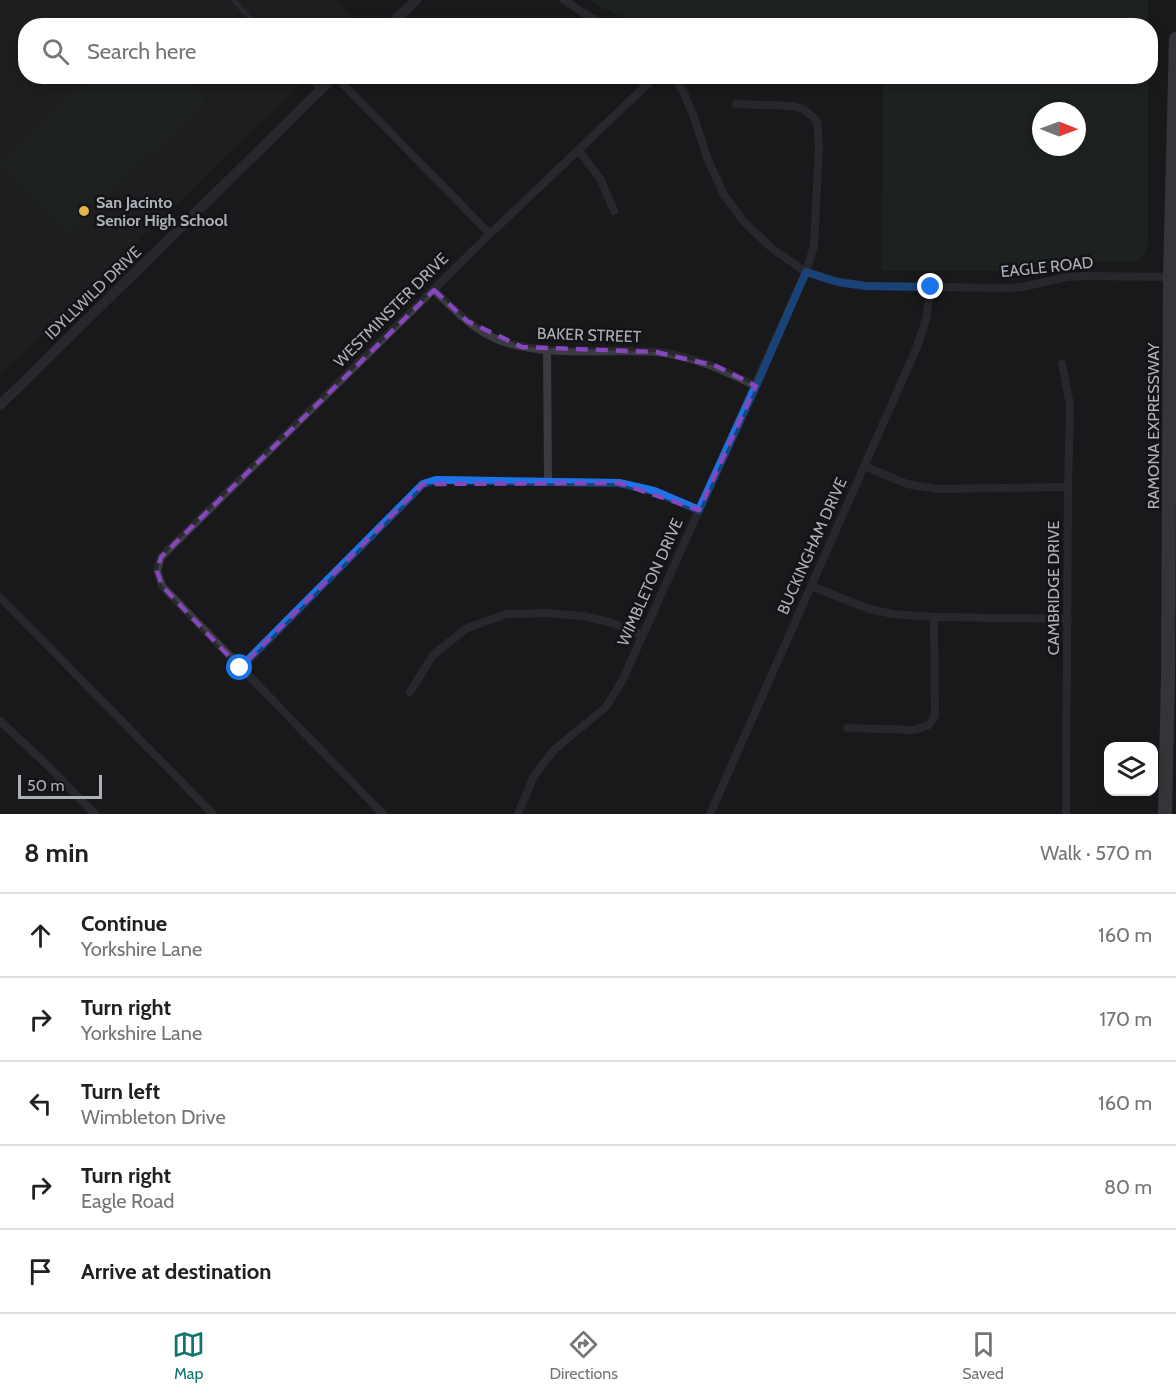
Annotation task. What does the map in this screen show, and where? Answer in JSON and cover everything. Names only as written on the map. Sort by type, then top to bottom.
[{"type":"main road","name":"RAMONA EXPRESSWAY","points":[[1165,814],[1176,39]]},
{"type":"street","points":[[397,18],[416,0]]},
{"type":"street","points":[[564,0],[592,18]]},
{"type":"street","name":"IDYLLWILD DRIVE","points":[[0,405],[327,84]]},
{"type":"street","points":[[343,84],[490,234]]},
{"type":"street","name":"WESTMINSTER DRIVE","points":[[240,668],[162,586],[157,571],[161,557],[490,234],[648,84]]},
{"type":"street","name":"EAGLE ROAD","points":[[678,84],[694,117],[708,160],[724,195],[744,222],[774,250],[806,272],[838,282],[866,286],[931,287],[1006,288],[1083,276],[1173,277]]},
{"type":"street","name":"WIMBLETON DRIVE","points":[[518,814],[534,776],[554,750],[606,707],[623,679],[756,386],[806,272],[814,246],[819,144],[817,123],[804,109],[793,106],[735,104]]},
{"type":"street","points":[[579,151],[601,180],[614,211]]},
{"type":"street","name":"BUCKINGHAM DRIVE","points":[[710,814],[917,347],[926,319],[931,287]]},
{"type":"street","name":"BAKER STREET","points":[[434,290],[467,321],[496,339],[522,348],[656,352],[686,357],[716,366],[756,386]]},
{"type":"street","points":[[548,350],[548,482]]},
{"type":"street","name":"CAMBRIDGE DRIVE","points":[[1062,364],[1070,405],[1066,814]]},
{"type":"street","points":[[864,466],[907,484],[937,489],[1068,487]]},
{"type":"street","points":[[383,814],[240,668],[423,484],[436,480],[619,483],[654,491],[699,510]]},
{"type":"street","points":[[812,586],[870,609],[894,614],[934,617],[1068,619]]},
{"type":"street","points":[[0,597],[213,814]]},
{"type":"street","points":[[410,692],[434,655],[442,648],[467,628],[507,614],[548,613],[583,616],[609,621],[642,635]]},
{"type":"street","points":[[847,728],[915,730],[929,725],[936,716],[934,617]]},
{"type":"street","points":[[0,721],[95,814]]},
{"type":"lane","points":[[233,0],[250,18]]},
{"type":"lane","points":[[315,84],[321,90]]},
{"type":"highlighted area","points":[[434,290],[467,321],[522,347],[656,352],[716,366],[756,386],[699,510],[619,483],[423,484],[240,668],[162,586],[157,571],[161,557]]},
{"type":"shaded area","name":"San Jacinto Senior High School","points":[[0,0],[336,0],[353,18],[18,18],[18,84],[301,84],[0,375]]},
{"type":"shaded area","points":[[591,0],[1148,0],[1148,18],[624,18]]},
{"type":"shaded area","points":[[83,84],[191,84],[207,100],[68,235],[0,165]]},
{"type":"shaded area","points":[[883,84],[1148,84],[1148,246],[1139,261],[1086,261],[1009,271],[881,271]]},
{"type":"place","name":"San Jacinto Senior High School","points":[[84,211]]},
{"type":"route","points":[[240,668],[423,484],[436,480],[619,483],[654,491],[699,510],[806,272],[838,282],[866,286],[931,287]]}]
